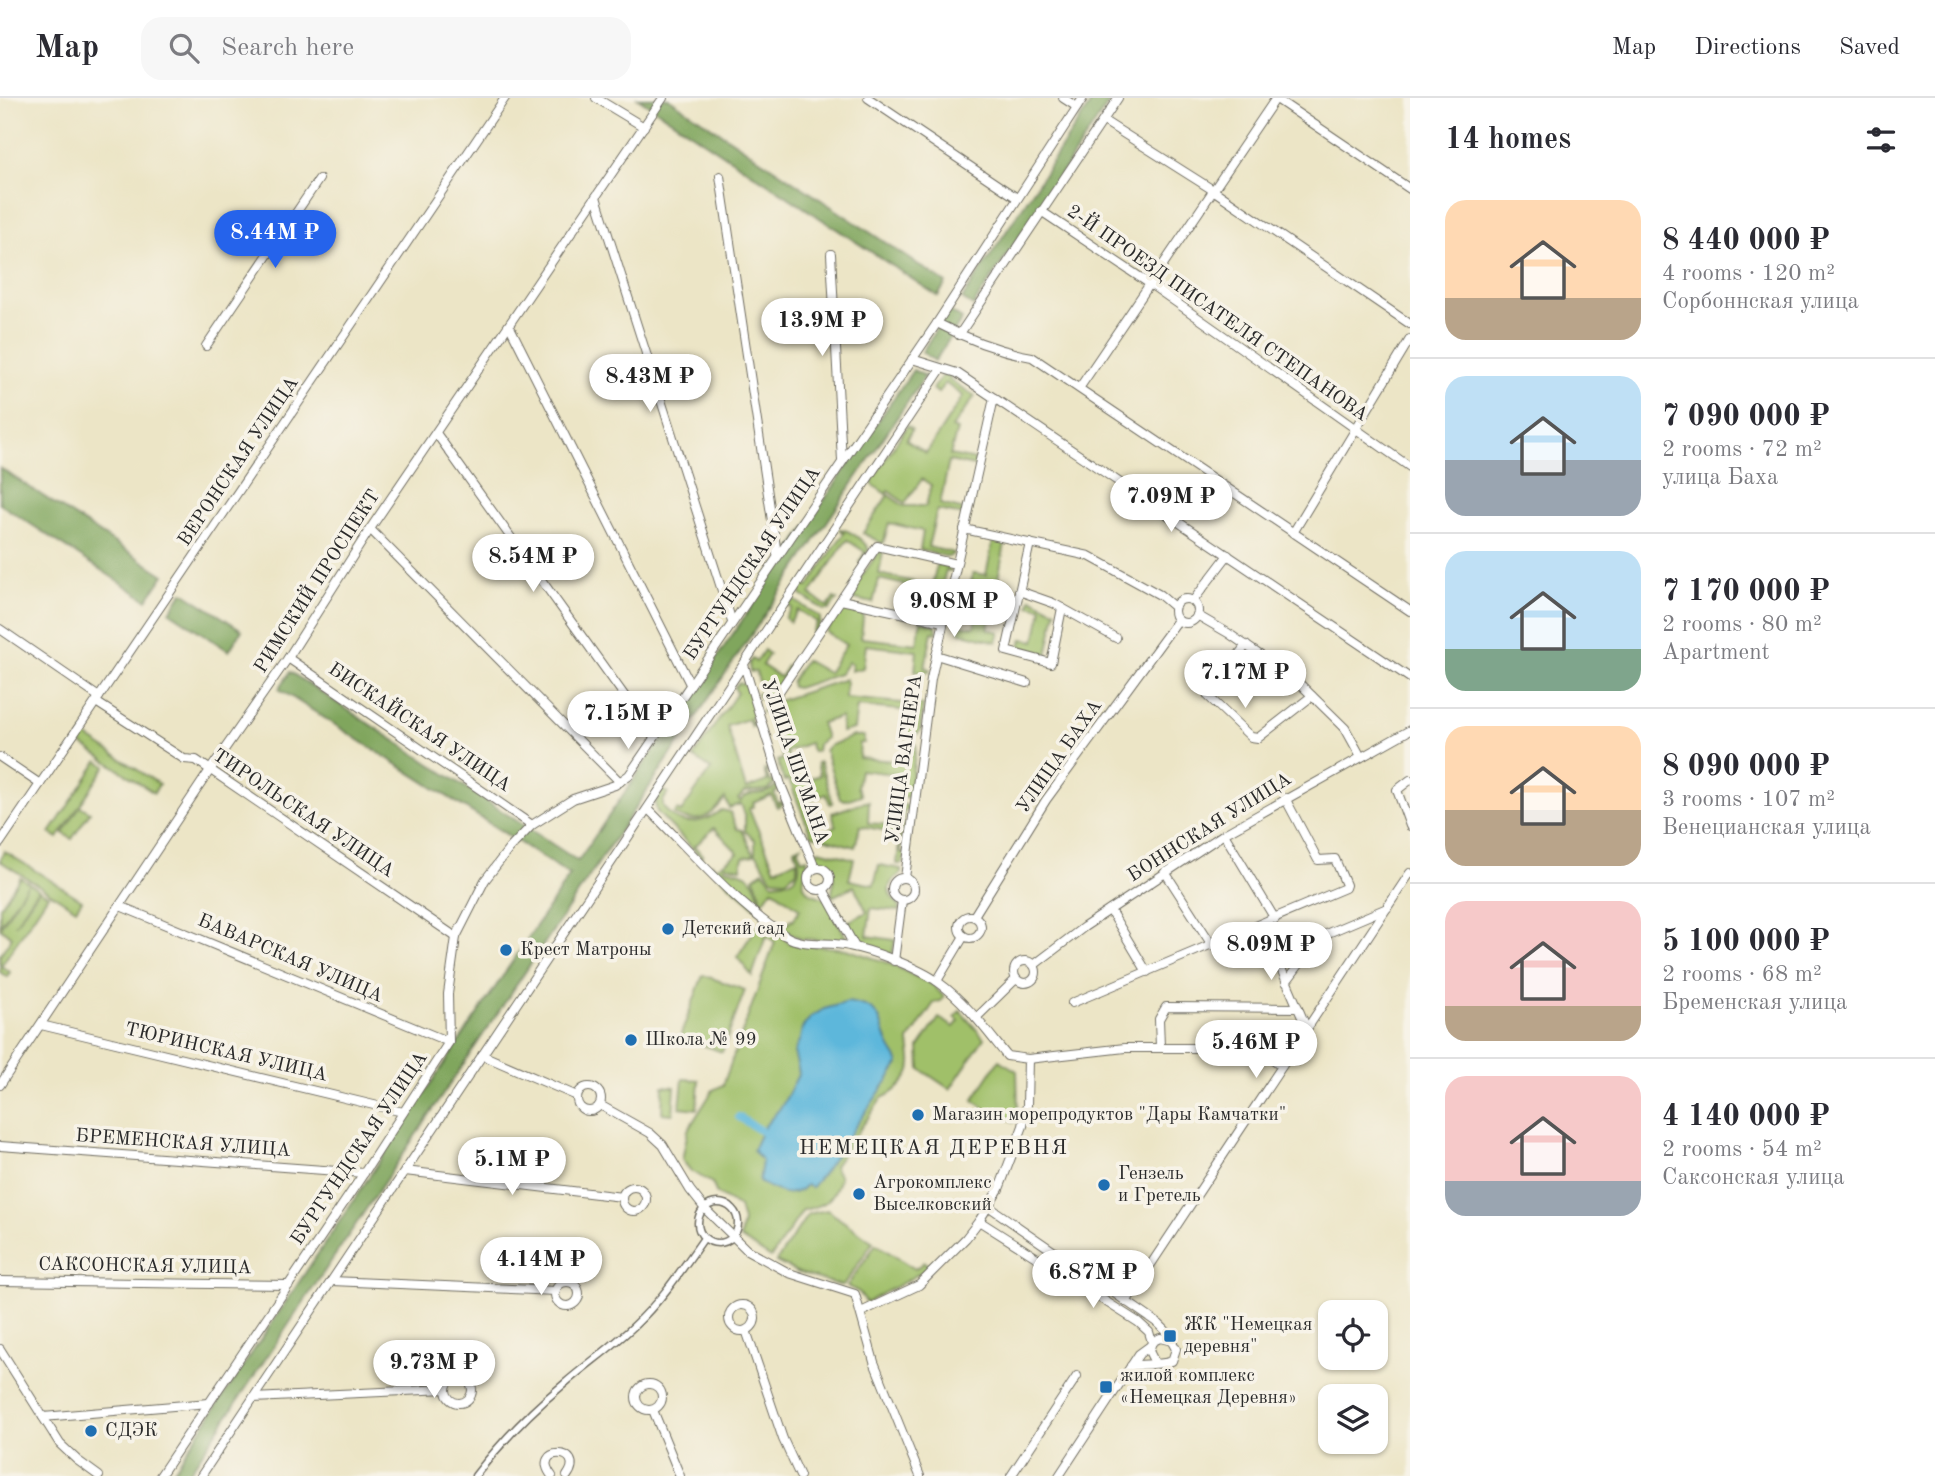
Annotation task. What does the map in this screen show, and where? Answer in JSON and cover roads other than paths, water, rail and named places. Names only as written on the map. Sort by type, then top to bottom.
[{"type":"street","name":"ВЕРОНСКАЯ УЛИЦА","points":[[0,843],[505,98]]},
{"type":"street","points":[[596,98],[643,127]]},
{"type":"street","name":"РИМСКИЙ ПРОСПЕКТ","points":[[0,1085],[288,658],[370,529],[663,98]]},
{"type":"street","points":[[868,98],[1017,198]]},
{"type":"street","points":[[1063,98],[1077,107]]},
{"type":"street","name":"БУРГУНДСКАЯ УЛИЦА","points":[[160,1476],[449,1042],[448,994],[456,937],[485,880],[532,825],[573,799],[620,782],[629,775],[912,359],[1083,98]]},
{"type":"street","points":[[959,335],[1118,98]]},
{"type":"street","points":[[1080,387],[1275,98],[1410,189]]},
{"type":"street","points":[[1104,121],[1213,190],[1410,324]]},
{"type":"street","points":[[720,176],[777,554]]},
{"type":"street","points":[[206,346],[319,179]]},
{"type":"street","points":[[596,197],[732,622]]},
{"type":"street","name":"2-Й ПРОЕЗД ПИСАТЕЛЯ СТЕПАНОВА","points":[[1041,211],[1150,284],[1410,467]]},
{"type":"street","points":[[831,254],[842,461]]},
{"type":"street","points":[[936,323],[959,335],[1032,357],[1410,611]]},
{"type":"street","points":[[509,325],[690,684]]},
{"type":"street","points":[[1293,533],[1410,339]]},
{"type":"street","points":[[912,359],[957,373],[1410,678]]},
{"type":"street","points":[[201,1476],[941,369]]},
{"type":"street","name":"УЛИЦА ВАГНЕРА","points":[[905,878],[922,740],[936,655],[994,398]]},
{"type":"street","points":[[436,433],[654,737]]},
{"type":"street","points":[[370,529],[620,782]]},
{"type":"street","points":[[964,529],[1090,556],[1160,595],[1174,607]]},
{"type":"street","points":[[1030,543],[1006,650],[1051,663],[1062,608]]},
{"type":"street","points":[[774,699],[877,546],[956,564]]},
{"type":"street","points":[[1193,601],[1228,555]]},
{"type":"street","points":[[1019,591],[1062,608],[1116,638]]},
{"type":"street","points":[[1182,599],[1193,601],[1197,607],[1197,615],[1189,622],[1178,620],[1174,607],[1182,599]]},
{"type":"street","points":[[841,600],[943,622]]},
{"type":"street","points":[[1197,615],[1296,680],[1345,728],[1361,757]]},
{"type":"street","name":"УЛИЦА БАХА","points":[[974,916],[1046,800],[1178,620]]},
{"type":"street","name":"ТИРОЛЬСКАЯ УЛИЦА","points":[[0,629],[184,759],[194,759],[456,937]]},
{"type":"street","points":[[1246,645],[1208,696],[1251,737],[1258,738],[1312,696]]},
{"type":"street","points":[[936,655],[1027,683]]},
{"type":"street","name":"БИСКАЙСКАЯ УЛИЦА","points":[[288,658],[532,825]]},
{"type":"street","name":"УЛИЦА ШУМАНА","points":[[744,665],[781,785],[816,869]]},
{"type":"street","name":"БОННСКАЯ УЛИЦА","points":[[1034,965],[1165,872],[1224,834],[1410,730]]},
{"type":"street","points":[[0,757],[40,784]]},
{"type":"street","points":[[1410,780],[1397,790],[1410,826]]},
{"type":"street","points":[[1072,1003],[1342,891],[1346,885],[1335,859],[1318,860],[1285,799]]},
{"type":"street","points":[[648,808],[740,900],[785,936],[800,941],[855,947],[937,981],[976,1018],[1007,1056],[1028,1059],[1097,1050],[1160,1047],[1243,1050],[1269,1056],[1282,1066]]},
{"type":"street","points":[[1224,834],[1275,919]]},
{"type":"street","points":[[816,869],[823,869],[828,874],[829,884],[823,889],[813,889],[808,883],[808,876],[816,869]]},
{"type":"street","points":[[1165,872],[1212,945]]},
{"type":"street","points":[[1126,1301],[1410,873]]},
{"type":"street","points":[[905,878],[913,884],[914,891],[911,897],[902,900],[894,896],[892,886],[897,880],[905,878]]},
{"type":"street","points":[[823,889],[855,947]]},
{"type":"street","points":[[894,961],[902,900]]},
{"type":"street","name":"БАВАРСКАЯ УЛИЦА","points":[[120,906],[449,1042]]},
{"type":"street","points":[[1286,982],[1321,936],[1387,908]]},
{"type":"street","points":[[1110,910],[1147,972]]},
{"type":"street","points":[[974,916],[979,921],[980,932],[974,937],[964,936],[959,931],[959,923],[963,918],[974,916]]},
{"type":"street","points":[[1262,924],[1307,1029]]},
{"type":"street","points":[[937,981],[964,936]]},
{"type":"street","points":[[1026,961],[1034,965],[1036,974],[1033,980],[1026,983],[1016,979],[1014,969],[1019,963],[1026,961]]},
{"type":"street","points":[[976,1018],[1016,979]]},
{"type":"street","points":[[1160,1047],[1159,1020],[1166,1007],[1297,1008]]},
{"type":"street","name":"ТЮРИНСКАЯ УЛИЦА","points":[[41,1025],[403,1112]]},
{"type":"street","points":[[482,1055],[577,1096]]},
{"type":"street","points":[[861,1312],[919,1285],[967,1238],[979,1221],[999,1189],[1023,1126],[1027,1105],[1028,1059]]},
{"type":"street","points":[[583,1088],[594,1088],[600,1095],[600,1105],[590,1111],[583,1109],[577,1096],[583,1088]]},
{"type":"street","points":[[600,1105],[650,1133],[663,1145],[690,1190],[705,1209],[747,1250],[789,1273],[855,1294],[874,1362],[920,1476]]},
{"type":"street","name":"БРЕМЕНСКАЯ УЛИЦА","points":[[0,1146],[364,1173]]},
{"type":"street","points":[[405,1171],[622,1197]]},
{"type":"street","points":[[719,1203],[733,1209],[738,1222],[733,1236],[719,1244],[713,1244],[704,1238],[699,1221],[705,1209],[719,1203]]},
{"type":"street","points":[[988,1206],[1159,1324],[1172,1341],[1176,1353],[1168,1363],[1131,1366]]},
{"type":"street","points":[[979,1221],[1138,1322],[1149,1332],[1152,1343],[1149,1355],[1155,1363]]},
{"type":"street","points":[[475,1476],[490,1456],[565,1382],[594,1362],[645,1316],[663,1296],[704,1238]]},
{"type":"street","name":"САКСОНСКАЯ УЛИЦА","points":[[0,1281],[289,1284]]},
{"type":"street","points":[[332,1281],[556,1291]]},
{"type":"street","points":[[746,1331],[783,1439],[800,1476]]},
{"type":"street","points":[[1059,1476],[1139,1354],[1164,1337],[1172,1341]]},
{"type":"street","points":[[0,1349],[60,1444],[99,1476]]},
{"type":"street","points":[[1011,1476],[1077,1376]]},
{"type":"street","points":[[253,1398],[446,1389]]},
{"type":"street","points":[[43,1417],[209,1403]]},
{"type":"street","points":[[653,1410],[680,1476]]},
{"type":"street","points":[[552,1476],[547,1469],[547,1462],[551,1456],[558,1453],[566,1455],[571,1463],[567,1476]]},
{"type":"water","points":[[848,1002],[867,1007],[877,1014],[899,1064],[811,1188],[806,1185],[795,1193],[778,1191],[759,1182],[762,1161],[753,1150],[763,1128],[782,1106],[799,1073],[794,1052],[802,1028],[811,1017],[824,1009]]},
{"type":"waterway","points":[[739,1117],[761,1131]]},
{"type":"place","name":"Детский сад","points":[[668,929]]},
{"type":"place","name":"Крест Матроны","points":[[506,950]]},
{"type":"place","name":"Школа № 99","points":[[631,1040]]},
{"type":"place","name":"Магазин морепродуктов \"Дары Камчатки\"","points":[[918,1115]]},
{"type":"place","name":"Гензель и Гретель","points":[[1104,1185]]},
{"type":"place","name":"Агрокомплекс Выселковский","points":[[859,1194]]},
{"type":"place","name":"ЖК \"Немецкая деревня\"","points":[[1170,1336]]},
{"type":"place","name":"жилой комплекс «Немецкая Деревня»","points":[[1106,1387]]},
{"type":"place","name":"СДЭК","points":[[91,1431]]},
{"type":"district","name":"НЕМЕЦКАЯ ДЕРЕВНЯ","points":[[934,1148]]}]
